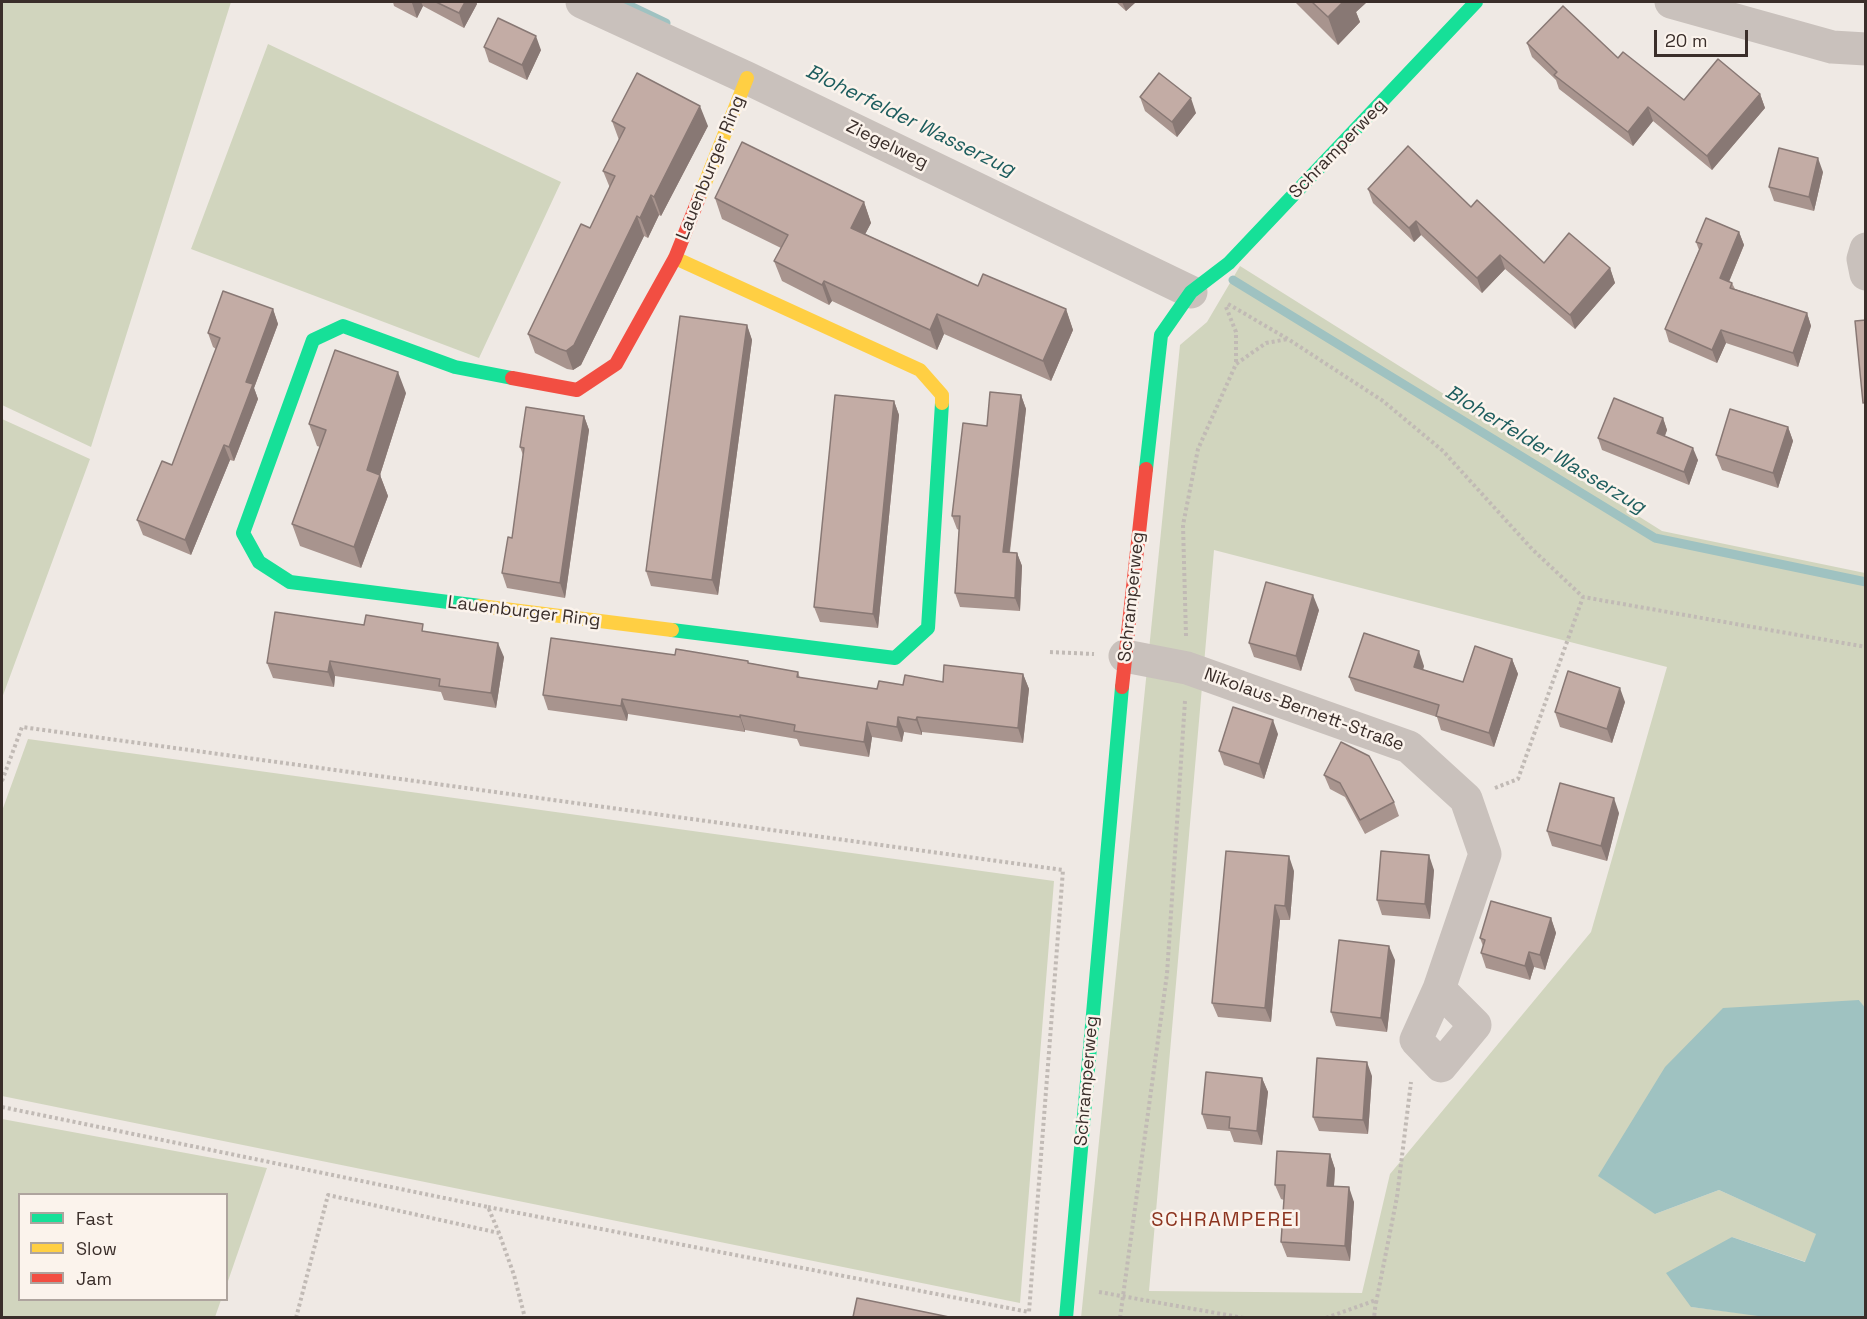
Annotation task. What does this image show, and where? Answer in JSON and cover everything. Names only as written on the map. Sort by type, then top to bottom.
[{"type":"street","name":"Ziegelweg","points":[[582,2],[747,78],[1191,292]]},
{"type":"street","name":"Schramperweg","points":[[1066,1317],[1125,656],[1161,335],[1191,292],[1229,263],[1476,2]]},
{"type":"street","points":[[1671,2],[1832,47],[1866,49]]},
{"type":"street","name":"Lauenburger Ring","points":[[675,258],[920,370],[942,395],[928,628],[896,658],[290,582],[259,562],[243,533],[313,340],[343,326],[455,368],[577,390],[616,364],[675,258],[747,78]]},
{"type":"street","points":[[1866,249],[1863,259],[1866,274]]},
{"type":"street","name":"Nikolaus-Bernett-Straße","points":[[1125,656],[1187,668],[1409,747],[1466,799],[1485,854],[1439,989],[1416,1040]]},
{"type":"street","points":[[1416,1040],[1441,1066],[1475,1025],[1439,989]]},
{"type":"path","points":[[1120,1317],[1167,974],[1187,668],[1183,525],[1198,449],[1236,364],[1236,332],[1225,302],[1288,339],[1383,401],[1443,451],[1532,549],[1583,597],[1866,647]]},
{"type":"path","points":[[1236,364],[1266,343],[1288,339]]},
{"type":"path","points":[[1466,799],[1518,779],[1583,597]]},
{"type":"path","points":[[1050,652],[1125,656]]},
{"type":"path","points":[[2,781],[22,727],[1063,870],[1029,1312],[488,1207],[2,1107]]},
{"type":"path","points":[[1374,1317],[1397,1197],[1416,1040]]},
{"type":"path","points":[[296,1317],[328,1195],[499,1233]]},
{"type":"path","points":[[488,1207],[514,1275],[525,1317]]},
{"type":"path","points":[[1069,1289],[1122,1295],[1244,1317]]},
{"type":"path","points":[[1326,1317],[1376,1300],[1376,1303]]},
{"type":"green space","points":[[2,2],[231,2],[91,447],[2,405]]},
{"type":"green space","points":[[268,44],[561,182],[479,358],[191,249]]},
{"type":"green space","points":[[1240,266],[1662,531],[1865,573],[1865,1009],[1859,1000],[1655,1214],[1719,1190],[1817,1234],[1806,1262],[1732,1237],[1691,1307],[1773,1317],[1081,1318],[1180,345],[1207,322]],"holes":[[[1214,550],[1667,667],[1591,932],[1390,1174],[1362,1293],[1149,1291]]]},
{"type":"green space","points":[[2,419],[90,459],[2,698]]},
{"type":"green space","points":[[28,739],[1054,881],[1020,1303],[2,1096],[2,811]]},
{"type":"green space","points":[[2,1119],[267,1168],[228,1281],[228,1193],[18,1193],[18,1301],[221,1301],[215,1317],[2,1317]]},
{"type":"water","points":[[1859,1000],[1866,1009],[1865,1317],[1773,1318],[1691,1307],[1666,1273],[1732,1237],[1805,1262],[1816,1234],[1719,1190],[1655,1214],[1598,1176],[1665,1067],[1723,1008]]},
{"type":"building","points":[[436,2],[465,2],[459,13]]},
{"type":"building","points":[[1312,2],[1343,2],[1328,17]]},
{"type":"building","points":[[1563,6],[1618,58],[1623,52],[1684,100],[1718,59],[1760,94],[1707,156],[1648,107],[1628,132],[1554,75],[1557,72],[1527,43]]},
{"type":"building","points":[[498,18],[536,36],[522,65],[484,47]]},
{"type":"building","points":[[637,73],[700,106],[654,197],[651,195],[640,218],[637,216],[574,345],[566,351],[528,334],[581,224],[590,228],[615,176],[603,171],[625,128],[612,121]]},
{"type":"building","points":[[1159,73],[1191,98],[1172,122],[1140,97]]},
{"type":"building","points":[[742,142],[864,202],[851,228],[978,286],[983,274],[1066,309],[1043,361],[937,314],[930,330],[824,281],[822,285],[774,261],[788,235],[715,198]]},
{"type":"building","points":[[1408,146],[1471,207],[1477,200],[1544,263],[1569,233],[1610,268],[1570,315],[1500,255],[1477,278],[1416,221],[1409,228],[1368,189]]},
{"type":"building","points":[[1779,148],[1818,158],[1809,197],[1769,187]]},
{"type":"building","points":[[1706,218],[1739,232],[1720,278],[1732,283],[1730,288],[1807,313],[1793,353],[1721,330],[1712,350],[1665,329],[1702,244],[1696,242]]},
{"type":"building","points":[[223,291],[273,309],[246,382],[253,384],[229,447],[224,445],[185,540],[137,520],[162,461],[172,465],[220,338],[208,333]]},
{"type":"building","points":[[680,316],[747,325],[712,580],[646,571]]},
{"type":"building","points":[[1866,320],[1866,402],[1863,403],[1855,321]]},
{"type":"building","points":[[335,350],[398,372],[367,470],[380,475],[354,547],[292,524],[326,430],[309,424]]},
{"type":"building","points":[[990,392],[1021,395],[1003,552],[1017,553],[1015,598],[955,593],[960,516],[952,516],[963,423],[987,426]]},
{"type":"building","points":[[835,395],[894,401],[873,614],[814,607]]},
{"type":"building","points":[[1614,398],[1663,418],[1657,433],[1693,448],[1684,472],[1598,438]]},
{"type":"building","points":[[526,407],[584,416],[560,583],[502,573],[508,537],[512,538],[524,448],[520,447]]},
{"type":"building","points":[[1730,409],[1788,427],[1773,473],[1716,455]]},
{"type":"building","points":[[1266,582],[1313,595],[1296,656],[1249,643]]},
{"type":"building","points":[[275,612],[364,625],[366,615],[423,624],[422,631],[498,643],[491,693],[439,686],[440,679],[330,661],[328,672],[267,663]]},
{"type":"building","points":[[1364,633],[1419,651],[1414,667],[1463,682],[1475,646],[1512,659],[1489,733],[1436,716],[1439,705],[1349,677]]},
{"type":"building","points":[[551,638],[675,655],[676,649],[798,672],[797,677],[877,689],[879,681],[903,685],[905,675],[943,682],[944,665],[1023,674],[1018,728],[898,717],[897,727],[867,722],[864,742],[794,731],[795,725],[740,715],[740,717],[622,699],[621,706],[543,695]]},
{"type":"building","points":[[1568,671],[1620,688],[1607,729],[1555,712]]},
{"type":"building","points":[[1233,707],[1273,720],[1259,764],[1219,751]]},
{"type":"building","points":[[1341,742],[1369,756],[1394,802],[1360,820],[1340,783],[1324,775]]},
{"type":"building","points":[[1560,783],[1614,798],[1601,846],[1547,831]]},
{"type":"building","points":[[1226,851],[1289,856],[1285,906],[1275,905],[1265,1008],[1212,1003]]},
{"type":"building","points":[[1381,851],[1429,855],[1425,904],[1377,900]]},
{"type":"building","points":[[1491,901],[1551,918],[1540,955],[1529,952],[1525,966],[1481,953],[1485,940],[1480,938]]},
{"type":"building","points":[[1339,940],[1389,946],[1381,1018],[1331,1012]]},
{"type":"building","points":[[1317,1058],[1367,1062],[1363,1120],[1313,1117]]},
{"type":"building","points":[[1206,1072],[1262,1078],[1257,1131],[1229,1128],[1230,1117],[1202,1114]]},
{"type":"building","points":[[1277,1151],[1330,1154],[1327,1186],[1349,1187],[1345,1246],[1281,1242],[1285,1185],[1275,1185]]},
{"type":"building","points":[[857,1298],[949,1317],[853,1317]]},
{"type":"waterway","name":"Bloherfelder Wasserzug","points":[[622,2],[666,23]]},
{"type":"waterway","name":"Bloherfelder Wasserzug","points":[[1233,280],[1655,538],[1866,582]]},
{"type":"traffic: fast","points":[[1146,469],[1161,335],[1191,292],[1229,263],[1476,2]]},
{"type":"traffic: fast","points":[[480,606],[290,582],[259,562],[243,533],[313,340],[343,326],[455,367],[512,378]]},
{"type":"traffic: fast","points":[[672,630],[895,658],[928,628],[942,403]]},
{"type":"traffic: fast","points":[[1066,1318],[1122,687]]},
{"type":"traffic: slow","points":[[699,198],[747,78]]},
{"type":"traffic: slow","points":[[675,258],[920,370],[942,395],[942,403]]},
{"type":"traffic: slow","points":[[480,606],[672,630]]},
{"type":"traffic: jam","points":[[512,378],[577,390],[616,364],[675,258],[699,198]]},
{"type":"traffic: jam","points":[[1122,687],[1146,469]]},
{"type":"district","name":"SCHRAMPEREI","points":[[1226,1221]]}]
